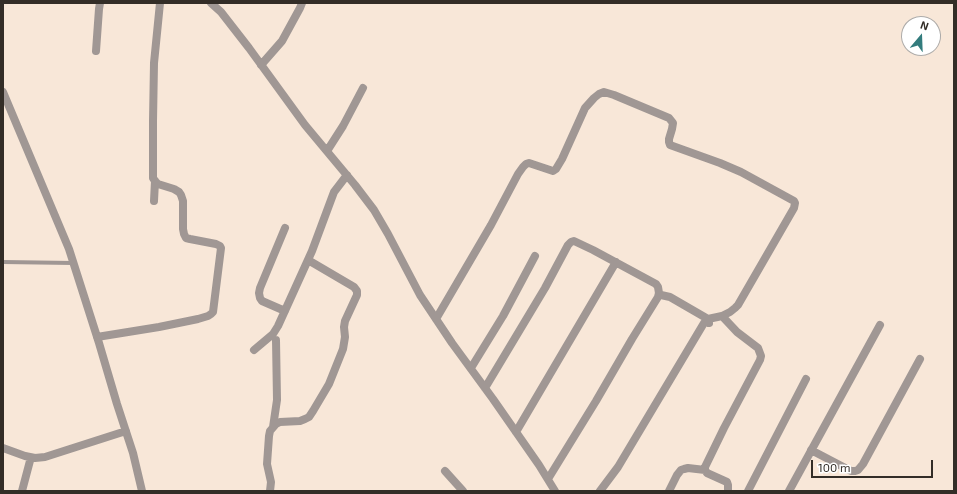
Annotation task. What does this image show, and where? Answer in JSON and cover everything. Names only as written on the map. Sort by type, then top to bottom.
[{"type":"street","points":[[96,51],[100,3]]},
{"type":"street","points":[[154,201],[154,63],[160,3]]},
{"type":"street","points":[[211,3],[221,12],[305,125],[355,185],[377,216],[420,295],[516,432],[555,491]]},
{"type":"street","points":[[261,65],[282,41],[302,3]]},
{"type":"street","points":[[327,151],[363,88]]},
{"type":"street","points":[[3,92],[69,249],[133,452],[142,491]]},
{"type":"street","points":[[436,319],[523,167],[529,163],[553,171],[558,167],[585,108],[594,98],[604,92],[669,118],[673,123],[669,139],[670,144],[741,172],[793,200],[795,203],[794,208],[738,305],[730,312],[704,323],[618,467],[600,491]]},
{"type":"street","points":[[254,350],[273,334],[278,326],[308,260],[334,192],[347,175]]},
{"type":"street","points":[[97,337],[198,319],[208,316],[213,312],[222,248],[216,244],[186,238],[183,229],[183,201],[179,192],[154,181]]},
{"type":"street","points":[[285,228],[259,293],[262,301],[285,311]]},
{"type":"street","points":[[485,388],[545,288],[568,245],[574,241],[656,284],[661,295],[670,297],[709,321]]},
{"type":"street","points":[[471,368],[504,316],[535,256]]},
{"type":"street","points":[[273,427],[280,422],[300,421],[306,419],[313,411],[328,384],[343,349],[346,337],[344,326],[345,321],[357,295],[357,291],[354,287],[308,260]]},
{"type":"street","points":[[516,432],[616,262]]},
{"type":"street","points":[[548,479],[660,293]]},
{"type":"street","points":[[705,470],[707,462],[761,356],[758,348],[736,332],[722,316]]},
{"type":"street","points":[[790,491],[880,325]]},
{"type":"street","points":[[270,491],[271,482],[267,464],[269,436],[273,427],[277,400],[276,340]]},
{"type":"street","points":[[811,450],[851,471],[858,470],[863,464],[920,359]]},
{"type":"street","points":[[748,491],[806,379]]},
{"type":"street","points":[[3,448],[31,458],[45,457],[126,431]]},
{"type":"street","points":[[22,491],[31,458]]},
{"type":"street","points":[[669,491],[677,474],[684,468],[705,470],[707,473],[727,482],[728,491]]},
{"type":"street","points":[[445,471],[463,491]]},
{"type":"lane","points":[[3,262],[73,263]]}]
